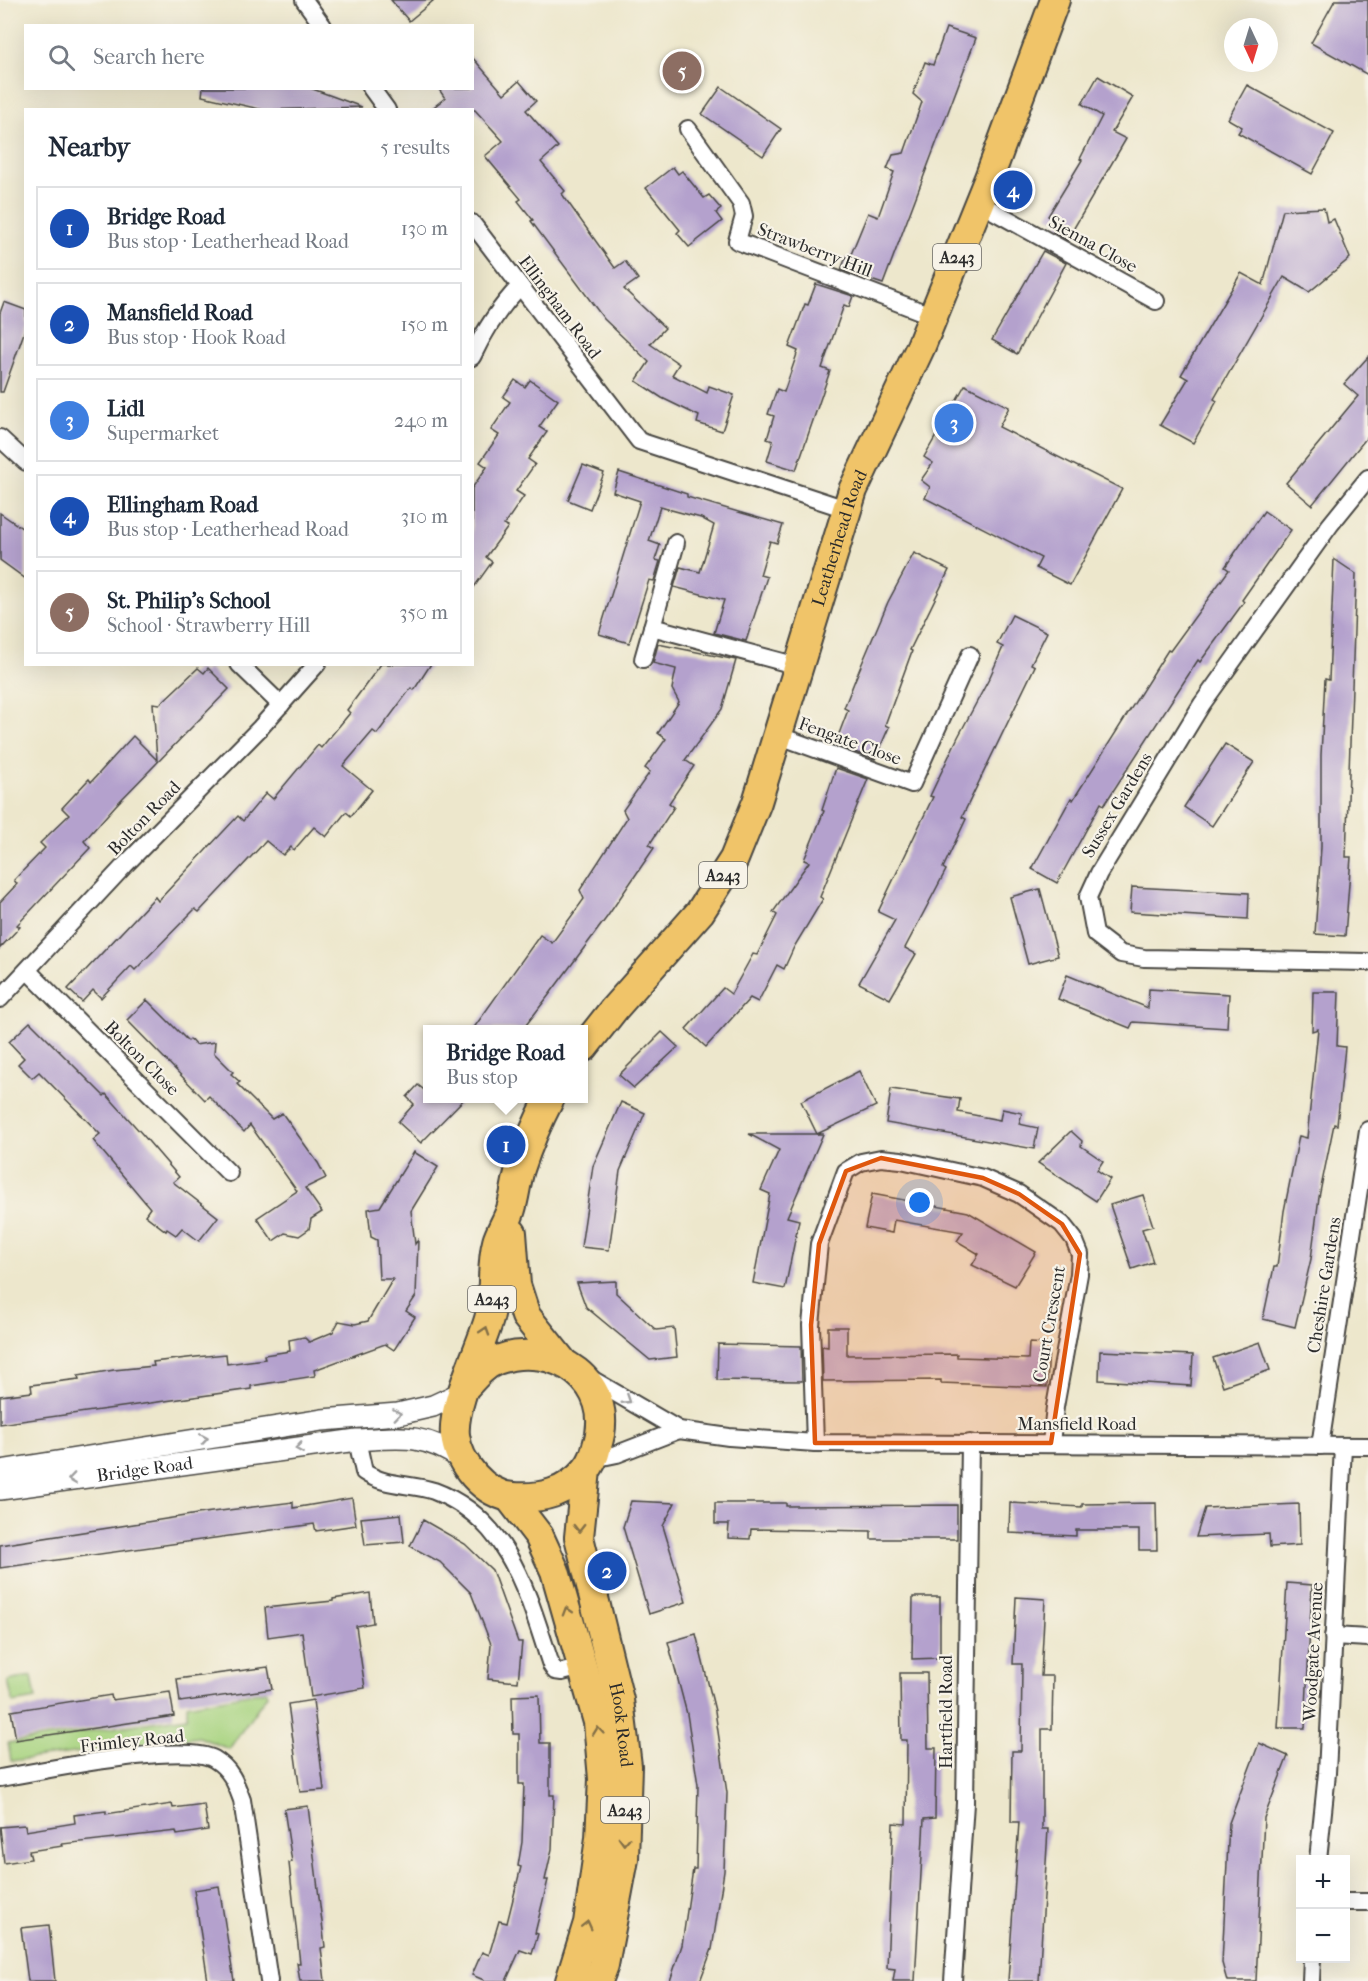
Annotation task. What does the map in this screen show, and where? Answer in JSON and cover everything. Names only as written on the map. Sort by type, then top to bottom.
[{"type":"highway","name":"Leatherhead Road","points":[[588,1042],[614,1009],[700,912],[728,867],[757,802],[846,508],[865,460],[933,316],[979,202],[1055,0]]},
{"type":"highway","name":"A243","points":[[511,1210],[516,1285],[526,1316],[592,1390],[600,1412],[601,1436],[590,1465],[565,1489],[538,1498],[509,1497],[491,1489],[476,1477],[463,1460],[455,1436],[456,1410],[490,1315],[497,1243],[511,1210],[519,1171],[533,1129],[547,1103]]},
{"type":"highway","points":[[465,1389],[480,1370],[497,1360],[520,1353],[542,1354],[569,1366]]},
{"type":"highway","name":"Hook Road","points":[[590,1465],[579,1537],[619,1700],[627,1766],[624,1859],[604,1965],[598,1981]]},
{"type":"highway","name":"Hook Road","points":[[509,1497],[539,1536],[555,1571],[598,1722],[603,1779],[600,1838],[588,1923],[570,1981]]},
{"type":"street","points":[[304,0],[322,24]]},
{"type":"street","points":[[372,90],[386,108]]},
{"type":"street","name":"Strawberry Hill","points":[[688,129],[741,203],[744,216],[737,241],[933,316]]},
{"type":"street","name":"Sienna Close","points":[[979,202],[1156,301]]},
{"type":"street","name":"Ellingham Road","points":[[474,226],[639,441],[846,508]]},
{"type":"street","points":[[474,353],[499,308],[520,286]]},
{"type":"street","points":[[0,438],[24,460]]},
{"type":"street","name":"Sussex Gardens","points":[[1368,478],[1330,525],[1202,704],[1099,873],[1088,897],[1095,934],[1121,954],[1144,958],[1368,962]]},
{"type":"street","points":[[643,659],[676,543]]},
{"type":"street","points":[[652,627],[798,666]]},
{"type":"street","name":"Fengate Close","points":[[777,735],[912,784],[970,655]]},
{"type":"street","points":[[242,666],[280,705]]},
{"type":"street","name":"Bolton Road","points":[[0,999],[125,865],[280,705],[314,666]]},
{"type":"street","name":"Bolton Close","points":[[28,971],[229,1173]]},
{"type":"street","name":"Cheshire Gardens","points":[[1320,1446],[1368,1130]]},
{"type":"street","name":"Court Crescent","points":[[815,1443],[811,1324],[819,1244],[846,1171],[861,1162],[881,1158],[983,1178],[1019,1194],[1062,1224],[1074,1239],[1080,1254],[1078,1274],[1051,1443]]},
{"type":"street","name":"Mansfield Road","points":[[569,1366],[679,1430],[729,1437],[815,1443],[1368,1446]]},
{"type":"street","name":"Bridge Road","points":[[0,1471],[322,1420],[398,1414],[433,1406],[465,1389]]},
{"type":"street","name":"Mansfield Road","points":[[590,1465],[679,1430]]},
{"type":"street","name":"Bridge Road","points":[[0,1489],[357,1440],[412,1437],[431,1441],[463,1460]]},
{"type":"street","points":[[357,1440],[364,1472],[376,1480],[432,1490],[460,1504],[488,1525],[525,1585],[551,1665],[555,1671],[562,1672],[584,1667]]},
{"type":"street","name":"Hartfield Road","points":[[953,1981],[965,1803],[970,1443]]},
{"type":"street","name":"Woodgate Avenue","points":[[1319,1855],[1327,1773],[1343,1446]]},
{"type":"street","points":[[1333,1636],[1368,1638]]},
{"type":"street","name":"Frimley Road","points":[[0,1778],[151,1754],[190,1752],[214,1759],[232,1774],[242,1800],[268,1981]]},
{"type":"street","points":[[1350,1902],[1368,1902]]},
{"type":"street","points":[[1311,1981],[1312,1963]]},
{"type":"highlighted area","points":[[881,1158],[983,1178],[1019,1194],[1062,1224],[1080,1254],[1051,1443],[815,1443],[811,1325],[819,1244],[846,1171]]},
{"type":"green space","points":[[32,1676],[36,1699],[13,1703],[8,1681]]},
{"type":"green space","points":[[266,1691],[267,1695],[229,1749],[199,1737],[11,1761],[8,1743],[187,1717],[187,1705]]},
{"type":"building","points":[[391,0],[434,0],[409,21]]},
{"type":"building","points":[[1335,0],[1368,0],[1368,75],[1311,43]]},
{"type":"building","points":[[946,28],[976,38],[883,284],[841,270],[846,257],[849,259],[868,213],[878,217],[894,172],[887,169],[893,155],[904,153],[922,102],[913,94],[925,62],[933,65]]},
{"type":"building","points":[[474,59],[504,94],[519,81],[536,101],[526,110],[558,147],[541,162],[565,191],[562,194],[615,268],[625,261],[638,279],[624,289],[665,328],[650,344],[679,364],[672,375],[707,393],[709,386],[734,395],[722,431],[697,423],[699,416],[662,398],[636,381],[649,362],[604,319],[531,221],[533,220],[518,201],[521,199],[485,156],[503,141],[474,108],[432,108],[445,98],[439,90],[474,90]]},
{"type":"building","points":[[1098,76],[1133,97],[1112,132],[1126,139],[1067,240],[1053,232],[1059,222],[1048,216],[1082,160],[1080,159],[1102,116],[1082,104]]},
{"type":"building","points":[[1247,85],[1334,133],[1312,174],[1238,133],[1242,127],[1228,119]]},
{"type":"building","points":[[721,87],[781,129],[763,156],[702,114]]},
{"type":"building","points":[[203,90],[315,90],[362,107],[255,108],[202,96]]},
{"type":"building","points":[[673,167],[678,174],[682,171],[704,198],[709,195],[721,209],[716,213],[722,221],[689,247],[677,233],[680,230],[646,188]]},
{"type":"building","points":[[1324,208],[1327,222],[1334,219],[1350,258],[1309,292],[1284,277],[1214,399],[1217,401],[1193,443],[1160,425],[1188,379],[1181,375],[1241,273],[1263,285],[1283,210]]},
{"type":"building","points":[[1043,251],[1066,263],[1017,354],[992,340]]},
{"type":"building","points":[[816,284],[853,296],[849,307],[844,305],[822,368],[830,371],[796,470],[767,461],[773,441],[767,439],[774,416],[768,414],[777,389],[784,392],[798,351],[789,347],[805,304],[808,305]]},
{"type":"building","points":[[4,302],[24,309],[24,333],[3,392],[0,392],[0,313]]},
{"type":"building","points":[[1368,357],[1368,436],[1312,505],[1286,483],[1358,396],[1344,384]]},
{"type":"building","points":[[515,380],[525,387],[530,380],[558,400],[539,427],[547,432],[528,459],[535,464],[516,491],[524,496],[504,525],[508,527],[486,557],[492,562],[474,587],[474,485],[487,467],[480,462],[499,435],[491,430],[510,402],[503,397]]},
{"type":"building","points":[[965,385],[1009,407],[999,427],[1122,489],[1070,585],[1036,568],[1041,558],[925,498],[930,487],[921,480],[933,463],[924,457]]},
{"type":"building","points":[[583,465],[604,473],[590,509],[568,500]]},
{"type":"building","points":[[619,472],[687,494],[687,497],[783,525],[777,543],[770,541],[760,575],[767,577],[746,641],[714,633],[724,600],[674,587],[680,567],[700,572],[714,525],[701,518],[660,507],[649,541],[660,545],[655,560],[660,561],[654,581],[649,580],[629,643],[599,634],[640,501],[613,492]]},
{"type":"building","points":[[1264,511],[1291,530],[1242,600],[1244,602],[1200,662],[1198,660],[1104,805],[1101,803],[1057,883],[1032,869],[1071,798],[1073,800],[1168,650],[1170,651],[1229,570],[1225,567]]},
{"type":"building","points":[[0,513],[24,530],[24,578],[0,560]]},
{"type":"building","points":[[914,553],[949,570],[910,650],[912,651],[885,725],[889,727],[875,759],[843,748],[845,742],[837,739],[848,710],[844,708],[855,680],[888,602]]},
{"type":"building","points":[[1334,559],[1356,574],[1346,857],[1351,857],[1345,936],[1315,934],[1321,847],[1321,755],[1325,679],[1329,680]]},
{"type":"building","points":[[1012,615],[1047,632],[1031,664],[1035,666],[962,817],[966,819],[943,868],[946,870],[905,948],[916,954],[890,999],[859,983],[895,920],[878,912],[933,797],[930,796],[958,737],[989,679],[1003,647],[997,644]]},
{"type":"building","points":[[658,644],[736,660],[722,709],[685,760],[694,766],[669,803],[674,807],[649,845],[654,848],[607,917],[526,1025],[476,1025],[540,935],[552,943],[584,899],[580,890],[627,818],[623,810],[650,772],[645,768],[666,739],[658,733],[679,702],[672,689],[676,669],[653,663]]},
{"type":"building","points":[[380,666],[430,666],[414,690],[411,688],[377,734],[373,731],[343,766],[372,790],[351,816],[346,812],[326,837],[314,827],[294,850],[291,847],[283,855],[266,841],[199,912],[195,909],[135,970],[131,966],[101,998],[93,990],[82,1002],[68,989],[155,897],[158,901],[238,816],[243,821],[266,793],[273,799],[318,745],[321,748],[350,713],[347,710]]},
{"type":"building","points":[[198,668],[204,673],[208,668],[229,689],[84,841],[90,848],[17,925],[20,927],[0,948],[0,902],[17,884],[14,880],[45,848],[40,843],[69,815],[62,808],[89,779],[91,782],[133,736],[157,760],[153,703],[160,704]]},
{"type":"building","points":[[1225,744],[1254,762],[1212,826],[1184,807]]},
{"type":"building","points":[[836,768],[868,779],[820,897],[823,899],[794,947],[784,969],[777,965],[758,1002],[750,998],[706,1047],[686,1029],[723,988],[731,994],[753,954],[757,955],[777,915],[773,912],[809,862],[804,860],[824,811],[822,810]]},
{"type":"building","points":[[1132,887],[1249,893],[1248,919],[1130,912]]},
{"type":"building","points":[[1040,889],[1058,956],[1028,964],[1010,897]]},
{"type":"building","points":[[1067,975],[1148,1008],[1149,989],[1229,994],[1227,1028],[1133,1022],[1130,1028],[1058,999]]},
{"type":"building","points":[[1313,992],[1339,992],[1337,1046],[1345,1047],[1337,1125],[1334,1124],[1319,1197],[1311,1259],[1295,1327],[1263,1319],[1274,1267],[1277,1267],[1284,1211],[1299,1136],[1307,1138],[1318,1029],[1312,1031]]},
{"type":"building","points":[[147,1000],[188,1041],[190,1039],[195,1045],[215,1042],[214,1053],[233,1072],[231,1074],[240,1082],[237,1084],[272,1119],[282,1113],[318,1163],[326,1178],[305,1188],[322,1212],[311,1219],[309,1229],[299,1236],[285,1233],[273,1241],[257,1218],[297,1191],[250,1125],[244,1132],[209,1096],[205,1100],[127,1020]]},
{"type":"building","points":[[30,1022],[104,1096],[106,1094],[143,1135],[179,1177],[173,1182],[218,1217],[199,1241],[182,1228],[176,1235],[167,1229],[166,1231],[145,1215],[150,1208],[93,1140],[100,1134],[39,1072],[32,1078],[18,1064],[24,1058],[9,1042]]},
{"type":"building","points":[[662,1032],[678,1047],[634,1088],[619,1075]]},
{"type":"building","points":[[859,1071],[876,1106],[817,1134],[801,1101]]},
{"type":"building","points":[[418,1085],[423,1089],[423,1103],[460,1103],[421,1143],[398,1122],[414,1104],[407,1097]]},
{"type":"building","points":[[891,1089],[960,1099],[958,1112],[1000,1120],[1002,1109],[1022,1113],[1019,1124],[1038,1128],[1034,1149],[886,1123]]},
{"type":"building","points":[[621,1102],[645,1113],[620,1171],[609,1250],[581,1247],[593,1166]]},
{"type":"building","points":[[1071,1131],[1082,1141],[1081,1146],[1103,1161],[1097,1170],[1110,1179],[1096,1201],[1038,1163]]},
{"type":"building","points":[[749,1134],[823,1134],[787,1217],[799,1220],[785,1289],[753,1283],[770,1194],[761,1190],[779,1150]]},
{"type":"building","points":[[414,1152],[438,1167],[411,1211],[415,1244],[418,1240],[416,1296],[406,1311],[415,1317],[394,1350],[385,1344],[314,1370],[315,1376],[251,1386],[251,1389],[0,1424],[0,1396],[32,1392],[31,1385],[79,1379],[78,1376],[114,1370],[154,1366],[153,1362],[196,1357],[226,1354],[227,1364],[265,1359],[264,1355],[290,1351],[289,1340],[304,1337],[309,1342],[333,1332],[339,1321],[355,1324],[368,1321],[393,1279],[379,1279],[377,1240],[371,1237],[368,1209],[380,1207]]},
{"type":"building","points":[[872,1194],[968,1212],[1036,1252],[1015,1286],[972,1265],[979,1254],[957,1241],[963,1232],[894,1220],[892,1233],[865,1228]]},
{"type":"building","points":[[1143,1195],[1153,1226],[1142,1229],[1153,1262],[1132,1269],[1110,1205]]},
{"type":"building","points":[[616,1281],[616,1293],[656,1330],[674,1328],[677,1357],[650,1360],[586,1307],[577,1283]]},
{"type":"building","points":[[828,1327],[847,1327],[847,1355],[957,1354],[957,1357],[1028,1359],[1029,1343],[1049,1344],[1047,1387],[941,1383],[941,1380],[823,1381],[822,1346],[828,1347]]},
{"type":"building","points":[[1260,1342],[1270,1370],[1223,1386],[1213,1358]]},
{"type":"building","points":[[718,1344],[801,1346],[802,1381],[717,1380]]},
{"type":"building","points":[[1100,1351],[1193,1355],[1191,1386],[1099,1380]]},
{"type":"building","points":[[352,1498],[356,1525],[316,1531],[314,1524],[0,1568],[0,1545],[204,1513],[293,1502],[293,1508]]},
{"type":"building","points":[[631,1501],[675,1503],[663,1526],[686,1602],[649,1614],[623,1527]]},
{"type":"building","points":[[715,1503],[786,1503],[786,1506],[957,1505],[957,1539],[871,1539],[871,1531],[751,1529],[750,1539],[728,1538],[729,1524],[715,1524]]},
{"type":"building","points":[[1010,1503],[1082,1507],[1082,1504],[1156,1503],[1157,1550],[1139,1550],[1139,1530],[1076,1530],[1076,1536],[1009,1533]]},
{"type":"building","points":[[1299,1504],[1300,1545],[1270,1547],[1269,1534],[1196,1537],[1205,1508]]},
{"type":"building","points":[[401,1514],[404,1542],[365,1545],[361,1518]]},
{"type":"building","points":[[423,1520],[465,1544],[492,1570],[518,1642],[522,1642],[518,1682],[488,1679],[491,1644],[471,1593],[440,1562],[410,1546]]},
{"type":"building","points":[[1287,1583],[1312,1585],[1305,1728],[1278,1728]]},
{"type":"building","points":[[370,1593],[373,1623],[356,1626],[365,1688],[311,1697],[302,1632],[268,1637],[265,1608],[333,1601],[333,1599]]},
{"type":"building","points":[[913,1597],[940,1597],[940,1658],[912,1659]]},
{"type":"building","points":[[1016,1597],[1045,1599],[1041,1676],[1053,1676],[1052,1729],[1042,1729],[1042,1829],[1048,1829],[1039,1981],[1008,1981],[1019,1822],[1011,1822],[1012,1751],[1021,1751],[1022,1664],[1013,1664]]},
{"type":"building","points":[[696,1634],[715,1711],[727,1793],[724,1871],[712,1949],[700,1981],[670,1981],[682,1945],[693,1869],[696,1869],[698,1785],[687,1714],[668,1642]]},
{"type":"building","points":[[268,1667],[272,1689],[180,1702],[177,1679]]},
{"type":"building","points":[[900,1673],[927,1673],[928,1748],[936,1748],[935,1818],[924,1819],[915,1981],[893,1981],[895,1969],[887,1968],[893,1823],[906,1824],[907,1740],[901,1740]]},
{"type":"building","points":[[170,1692],[174,1716],[16,1740],[11,1711],[111,1695],[112,1700]]},
{"type":"building","points":[[539,1695],[540,1743],[550,1743],[550,1795],[554,1795],[552,1849],[545,1880],[548,1880],[535,1933],[538,1934],[532,1954],[520,1950],[506,1981],[486,1981],[472,1975],[482,1952],[489,1955],[499,1921],[507,1923],[521,1867],[518,1866],[522,1842],[524,1784],[519,1784],[519,1734],[513,1734],[512,1696]]},
{"type":"building","points":[[313,1700],[324,1790],[300,1792],[288,1704]]},
{"type":"building","points":[[1259,1743],[1288,1756],[1264,1818],[1256,1981],[1227,1981],[1222,1963],[1229,1823]]},
{"type":"building","points":[[172,1804],[173,1808],[204,1804],[208,1830],[177,1835],[176,1831],[62,1844],[63,1846],[29,1851],[31,1859],[4,1863],[0,1827],[25,1825],[26,1831],[75,1823],[74,1815],[106,1811],[106,1814]]},
{"type":"building","points":[[308,1806],[325,1947],[321,1948],[325,1981],[300,1981],[297,1963],[300,1963],[289,1863],[292,1862],[284,1809]]},
{"type":"building","points":[[219,1886],[234,1981],[208,1981],[194,1890]]},
{"type":"building","points":[[49,1925],[55,1981],[28,1981],[21,1928]]},
{"type":"place","name":"St. Philip's School","points":[[682,71]]},
{"type":"place","name":"Ellingham Road","points":[[1013,190]]},
{"type":"place","name":"Lidl","points":[[954,423]]},
{"type":"place","name":"Bridge Road","points":[[506,1145]]},
{"type":"place","name":"Mansfield Road","points":[[607,1571]]}]
